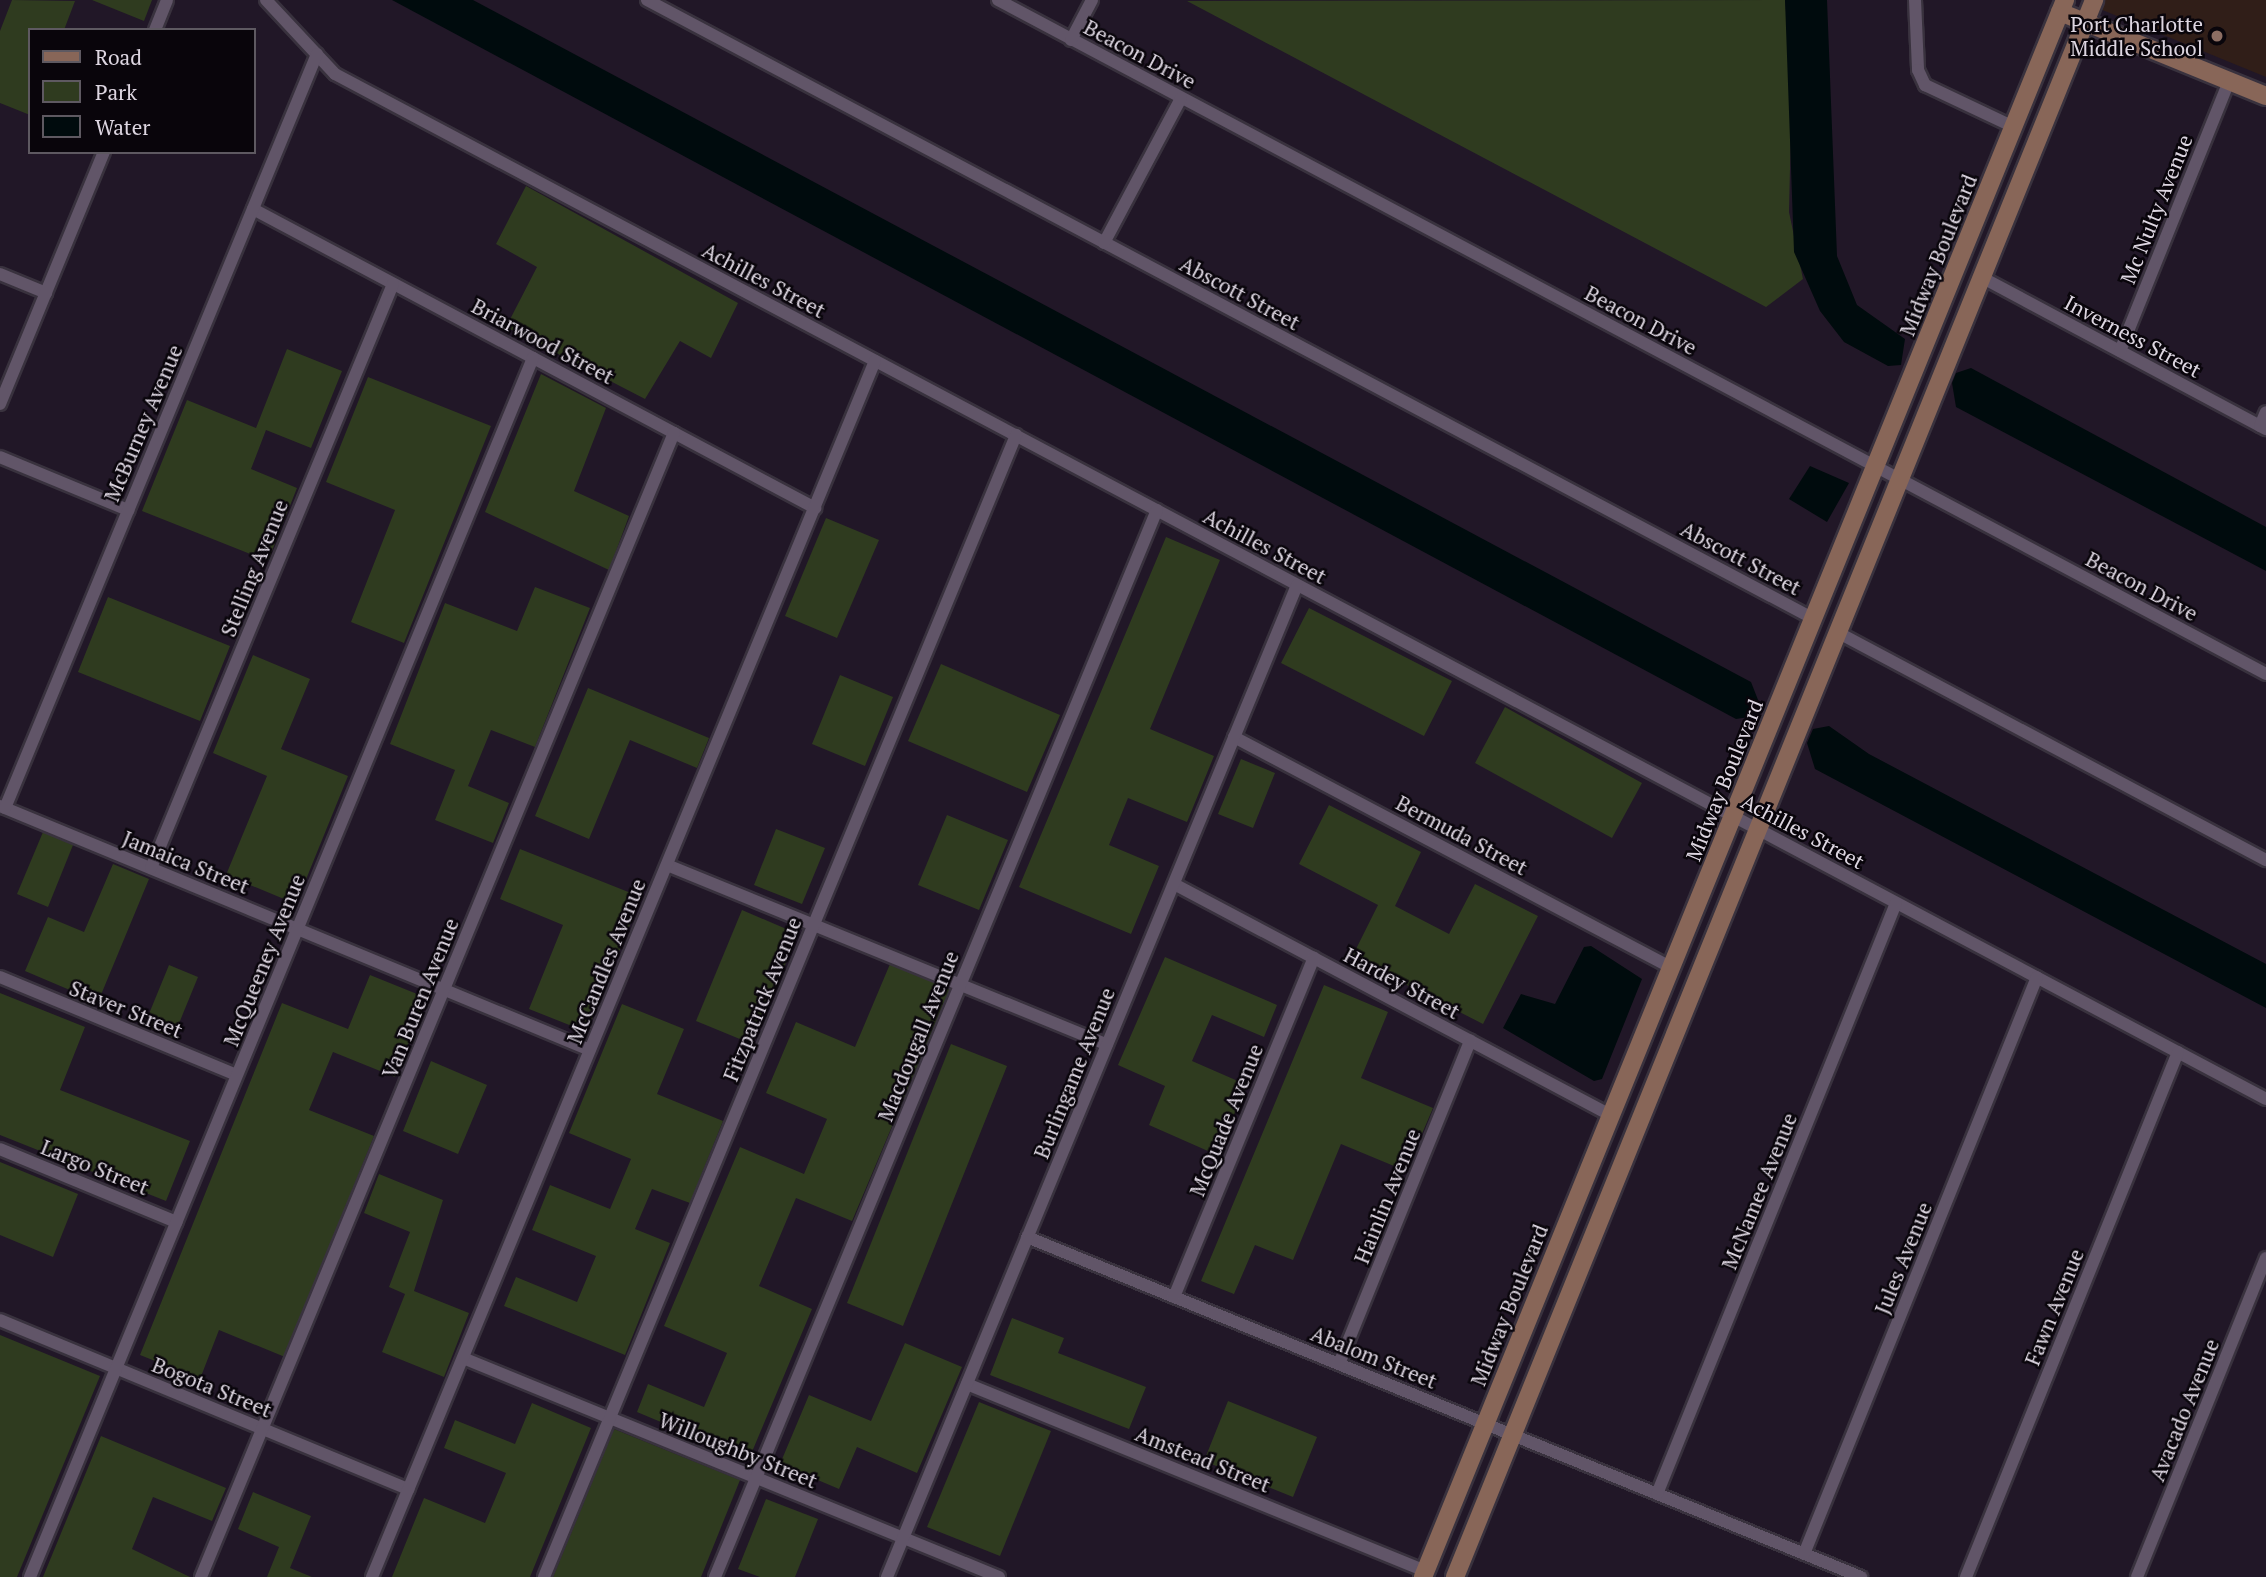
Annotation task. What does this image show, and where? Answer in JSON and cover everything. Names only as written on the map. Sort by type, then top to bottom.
[{"type":"street","points":[[156,28],[167,0]]},
{"type":"street","name":"Achilles Street","points":[[266,0],[335,74],[2266,1099]]},
{"type":"street","name":"Abscott Street","points":[[647,0],[664,4],[1104,243],[1814,619]]},
{"type":"street","name":"Beacon Drive","points":[[998,0],[2266,674]]},
{"type":"street","points":[[1071,40],[1093,0]]},
{"type":"street","points":[[1915,0],[1918,70],[1925,85],[2014,127]]},
{"type":"street","points":[[1455,1577],[1755,828],[1983,278],[2094,0]]},
{"type":"street","points":[[2062,6],[2085,22],[2266,96]]},
{"type":"street","name":"Midway Boulevard","points":[[1425,1574],[1877,467],[2062,6]]},
{"type":"street","name":"McBurney Avenue","points":[[2,807],[317,54]]},
{"type":"street","name":"Mc Nulty Avenue","points":[[2119,351],[2229,81]]},
{"type":"street","points":[[1104,243],[1181,98]]},
{"type":"street","points":[[0,404],[103,154]]},
{"type":"street","name":"Briarwood Street","points":[[253,209],[815,508]]},
{"type":"street","points":[[0,274],[46,293]]},
{"type":"street","name":"Inverness Street","points":[[1983,278],[2263,427]]},
{"type":"street","name":"Stelling Avenue","points":[[151,868],[393,284]]},
{"type":"street","name":"McQueeney Avenue","points":[[30,1577],[533,358]]},
{"type":"street","name":"McCandles Avenue","points":[[372,1577],[876,360]]},
{"type":"street","points":[[2263,427],[2266,412]]},
{"type":"street","name":"Van Buren Avenue","points":[[201,1577],[674,433]]},
{"type":"street","name":"Fitzpatrick Avenue","points":[[544,1577],[1016,435]]},
{"type":"street","points":[[0,457],[128,510]]},
{"type":"street","name":"Macdougall Avenue","points":[[715,1577],[1157,510]]},
{"type":"street","name":"Burlingame Avenue","points":[[887,1577],[1297,584]]},
{"type":"street","points":[[1837,632],[2266,860]]},
{"type":"street","name":"Bermuda Street","points":[[1234,737],[1672,968]]},
{"type":"street","name":"Jamaica Street","points":[[2,807],[590,1050]]},
{"type":"street","points":[[667,865],[1107,1045]]},
{"type":"street","name":"Hardey Street","points":[[1174,884],[1612,1115]]},
{"type":"street","name":"McNamee Avenue","points":[[1657,1494],[1896,903]]},
{"type":"street","name":"McQuade Avenue","points":[[1174,1297],[1314,958]]},
{"type":"street","name":"Staver Street","points":[[0,977],[237,1075]]},
{"type":"street","name":"Jules Avenue","points":[[1804,1554],[2037,977]]},
{"type":"street","name":"Hainlin Avenue","points":[[1339,1364],[1470,1041]]},
{"type":"street","name":"Fawn Avenue","points":[[1966,1577],[2178,1052]]},
{"type":"street","name":"Largo Street","points":[[0,1149],[176,1222]]},
{"type":"street","name":"Abalom Street","points":[[1027,1237],[1861,1577]]},
{"type":"street","name":"Avacado Avenue","points":[[2137,1577],[2266,1258]]},
{"type":"street","name":"Bogota Street","points":[[0,1320],[408,1489]]},
{"type":"street","name":"Willoughby Street","points":[[463,1358],[999,1577]]},
{"type":"street","name":"Amstead Street","points":[[967,1384],[1425,1574]]},
{"type":"shaded area","name":"Port Charlotte Middle School","points":[[2104,0],[2266,0],[2266,77],[2100,9]]},
{"type":"green space","points":[[12,0],[75,1],[65,28],[28,28],[28,114],[0,103],[0,31]]},
{"type":"green space","points":[[92,0],[152,0],[144,21]]},
{"type":"green space","points":[[1785,0],[1792,82],[1789,212],[1803,279],[1766,307],[1187,1]]},
{"type":"green space","points":[[526,186],[738,303],[711,358],[680,341],[645,399],[506,327],[537,267],[496,244]]},
{"type":"green space","points":[[287,349],[342,371],[311,448],[266,430],[251,469],[297,488],[268,561],[142,511],[187,400],[256,428]]},
{"type":"green space","points":[[541,374],[606,408],[574,491],[629,516],[609,570],[485,512]]},
{"type":"green space","points":[[368,377],[491,426],[404,643],[351,622],[395,510],[326,482]]},
{"type":"green space","points":[[826,518],[879,540],[837,638],[785,616]]},
{"type":"green space","points":[[1166,537],[1220,560],[1150,729],[1214,756],[1187,822],[1128,798],[1109,845],[1159,866],[1131,934],[1019,887]]},
{"type":"green space","points":[[535,587],[590,608],[535,747],[491,730],[468,786],[509,803],[493,843],[435,820],[455,770],[390,744],[445,603],[517,631]]},
{"type":"green space","points":[[108,597],[230,646],[200,721],[78,672]]},
{"type":"green space","points":[[1309,608],[1452,681],[1424,736],[1281,663]]},
{"type":"green space","points":[[253,655],[310,679],[281,749],[348,776],[296,904],[226,875],[267,776],[213,753]]},
{"type":"green space","points":[[941,664],[1060,715],[1027,792],[908,741]]},
{"type":"green space","points":[[840,675],[893,697],[865,766],[812,744]]},
{"type":"green space","points":[[588,688],[709,738],[697,768],[630,740],[589,839],[535,816]]},
{"type":"green space","points":[[1505,707],[1642,783],[1612,838],[1475,763]]},
{"type":"green space","points":[[1241,759],[1275,773],[1253,828],[1218,814]]},
{"type":"green space","points":[[1329,805],[1421,852],[1395,906],[1449,934],[1475,884],[1538,916],[1483,1024],[1352,957],[1378,905],[1299,864]]},
{"type":"green space","points":[[947,815],[1008,840],[979,910],[918,885]]},
{"type":"green space","points":[[776,829],[825,848],[802,904],[754,885]]},
{"type":"green space","points":[[43,832],[73,845],[48,907],[17,894]]},
{"type":"green space","points":[[520,849],[641,897],[587,1032],[529,1009],[563,925],[500,899]]},
{"type":"green space","points":[[113,864],[149,879],[98,1002],[25,971],[48,917],[84,932]]},
{"type":"green space","points":[[742,910],[798,934],[752,1044],[696,1021]]},
{"type":"green space","points":[[1165,957],[1277,1005],[1264,1037],[1212,1015],[1192,1061],[1247,1085],[1217,1155],[1149,1125],[1165,1086],[1118,1065]]},
{"type":"green space","points":[[890,964],[950,989],[852,1221],[796,1198],[759,1286],[812,1309],[749,1459],[637,1412],[648,1384],[704,1407],[727,1353],[664,1326],[740,1147],[804,1174],[827,1119],[766,1093],[796,1022],[855,1047]]},
{"type":"green space","points":[[169,965],[198,977],[173,1038],[144,1026]]},
{"type":"green space","points":[[370,975],[427,998],[395,1077],[333,1052],[309,1110],[374,1136],[285,1357],[219,1330],[200,1379],[140,1355],[282,1003],[348,1029]]},
{"type":"green space","points":[[1324,985],[1388,1012],[1361,1078],[1433,1108],[1406,1171],[1341,1144],[1293,1260],[1255,1245],[1234,1294],[1201,1281]]},
{"type":"green space","points":[[0,993],[85,1027],[60,1090],[190,1141],[166,1201],[0,1135]]},
{"type":"green space","points":[[622,1004],[684,1029],[657,1094],[723,1121],[690,1203],[652,1189],[635,1229],[670,1243],[625,1355],[504,1306],[516,1277],[577,1302],[596,1256],[532,1230],[550,1185],[610,1209],[631,1159],[569,1133]]},
{"type":"green space","points":[[951,1044],[1007,1066],[903,1326],[847,1303]]},
{"type":"green space","points":[[431,1061],[487,1085],[458,1154],[403,1131]]},
{"type":"green space","points":[[0,1162],[78,1194],[53,1257],[0,1235]]},
{"type":"green space","points":[[379,1174],[443,1200],[414,1291],[469,1313],[444,1377],[382,1352],[405,1294],[389,1287],[410,1232],[364,1213]]},
{"type":"green space","points":[[1012,1318],[1064,1338],[1058,1353],[1146,1387],[1129,1429],[990,1375]]},
{"type":"green space","points":[[0,1335],[100,1376],[17,1577],[0,1577]]},
{"type":"green space","points":[[905,1343],[962,1367],[917,1473],[857,1447],[839,1489],[780,1464],[809,1395],[871,1421]]},
{"type":"green space","points":[[1228,1401],[1317,1437],[1293,1497],[1204,1461]]},
{"type":"green space","points":[[979,1402],[1051,1431],[1000,1556],[927,1527]]},
{"type":"green space","points":[[532,1403],[591,1428],[530,1577],[392,1577],[424,1498],[485,1523],[506,1473],[444,1448],[455,1420],[515,1444]]},
{"type":"green space","points":[[614,1429],[740,1480],[701,1577],[553,1577]]},
{"type":"green space","points":[[101,1436],[226,1488],[212,1521],[153,1497],[132,1549],[190,1577],[43,1577]]},
{"type":"green space","points":[[253,1492],[311,1516],[290,1568],[312,1577],[267,1577],[279,1547],[238,1529]]},
{"type":"green space","points":[[766,1499],[818,1519],[795,1577],[760,1577],[738,1569]]},
{"type":"water","points":[[392,0],[473,0],[1751,682],[1760,705],[1756,716],[1736,719]]},
{"type":"water","points":[[1785,0],[1827,0],[1837,256],[1857,305],[1905,339],[1901,365],[1888,366],[1844,342],[1820,311],[1794,252]]},
{"type":"water","points":[[1971,368],[2266,527],[2266,571],[1956,407],[1952,383],[1956,373]]},
{"type":"water","points":[[1810,466],[1849,483],[1827,522],[1789,499]]},
{"type":"water","points":[[1829,726],[1869,754],[2266,964],[2266,1008],[1815,769],[1807,743],[1813,729]]},
{"type":"water","points":[[1591,946],[1642,979],[1602,1079],[1594,1081],[1503,1028],[1521,994],[1555,1004],[1584,947]]},
{"type":"place","name":"Port Charlotte Middle School","points":[[2217,36]]}]
